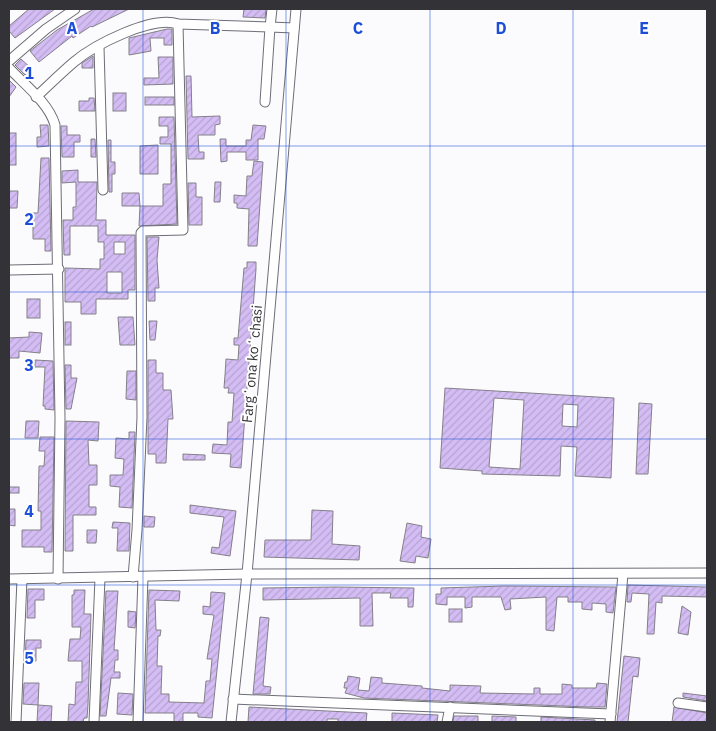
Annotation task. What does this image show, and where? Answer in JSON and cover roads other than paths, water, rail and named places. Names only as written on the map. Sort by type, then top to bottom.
[{"type":"street","points":[[9,61],[46,29],[75,9]]},
{"type":"street","points":[[265,102],[272,9]]},
{"type":"street","name":"Fargʻona koʻchasi","points":[[231,722],[247,574],[296,9]]},
{"type":"street","points":[[36,97],[75,60],[143,25],[163,22],[294,28]]},
{"type":"street","points":[[133,577],[142,417],[141,233],[143,231],[183,230],[178,24]]},
{"type":"street","points":[[99,47],[103,190]]},
{"type":"street","points":[[9,68],[53,117],[55,125],[59,269],[58,579]]},
{"type":"street","points":[[9,270],[59,269]]},
{"type":"street","points":[[9,579],[247,574],[707,573]]},
{"type":"street","points":[[233,698],[450,707],[611,718],[622,574]]},
{"type":"street","points":[[138,722],[143,577]]},
{"type":"street","points":[[94,722],[100,578]]},
{"type":"street","points":[[16,722],[22,579]]},
{"type":"street","points":[[678,703],[707,707]]},
{"type":"street","points":[[447,722],[450,707]]}]
